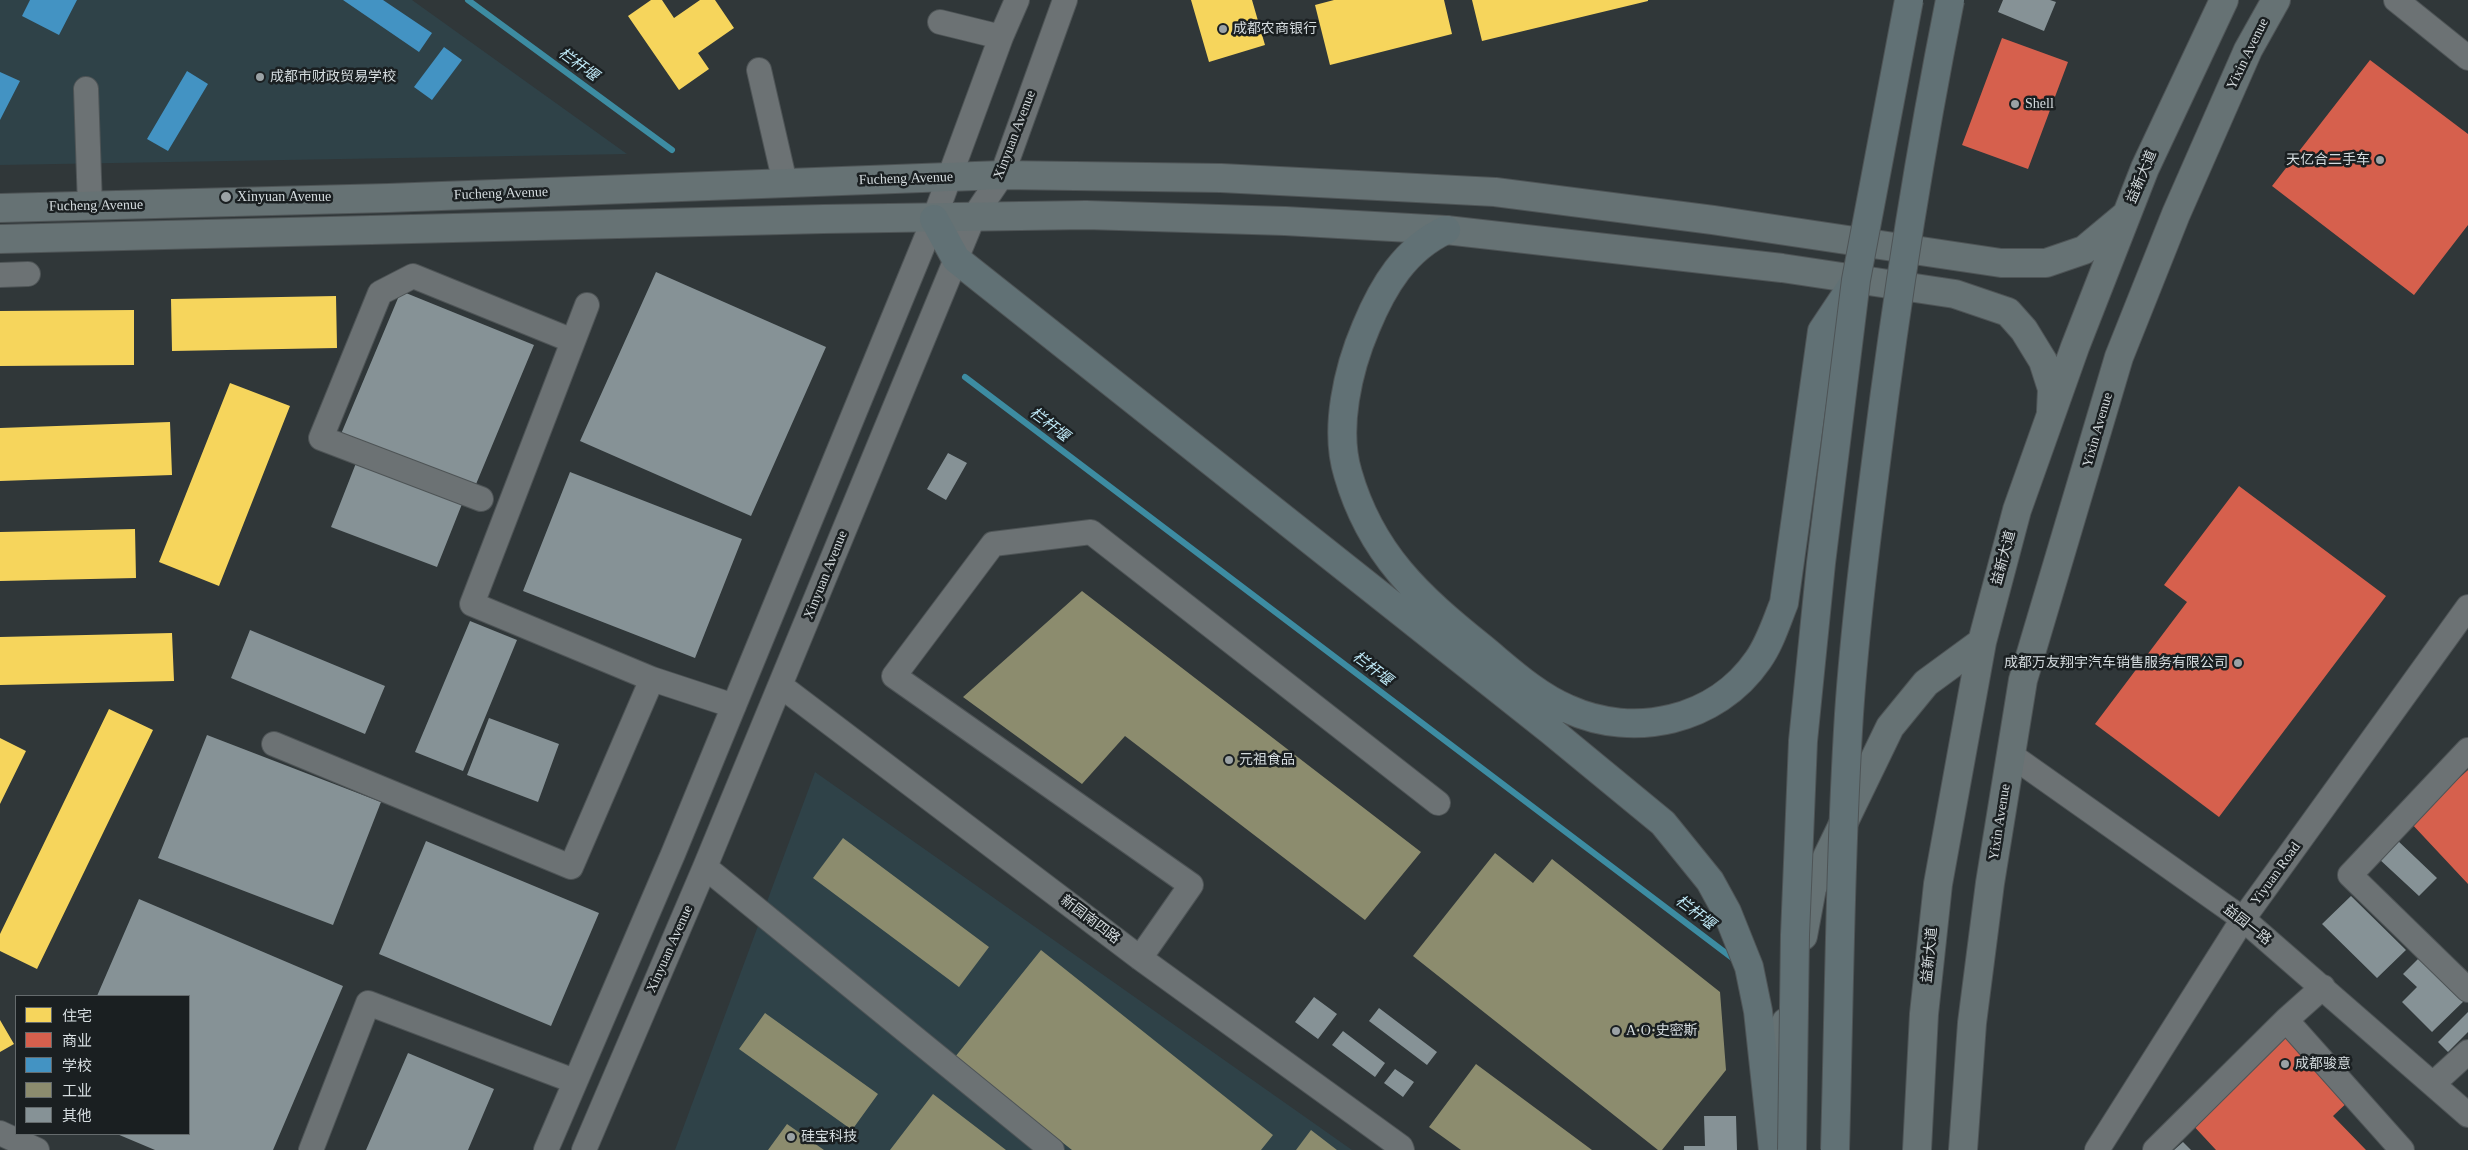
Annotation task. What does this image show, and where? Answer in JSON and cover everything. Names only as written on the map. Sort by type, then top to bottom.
[{"type":"highway","points":[[1792,1150],[1795,935],[1804,741],[1821,563],[1856,280],[1909,0]]},
{"type":"highway","points":[[1835,1150],[1849,714],[1864,555],[1888,366],[1909,230],[1927,118],[1950,0]]},
{"type":"highway","points":[[934,218],[956,259],[1558,719],[1586,717],[1613,722],[1646,724],[1666,721],[1710,704],[1729,692],[1759,659],[1772,634],[1784,603],[1822,332],[1856,280]]},
{"type":"highway","points":[[1446,230],[1428,238],[1396,270],[1380,296],[1356,351],[1349,375],[1343,422],[1347,472],[1361,512],[1398,571],[1414,590],[1534,689],[1558,719],[1663,824],[1710,881],[1727,912],[1749,968],[1754,990],[1775,1150]]},
{"type":"main road","name":"益新大道","points":[[1917,1150],[1924,1014],[1938,884],[1982,642],[2017,510],[2051,411],[2145,168],[2224,0]]},
{"type":"main road","name":"Yixin Avenue","points":[[1963,1150],[1972,1023],[1990,883],[2023,680],[2119,357],[2176,214],[2248,50],[2276,0]]},
{"type":"main road","name":"Fucheng Avenue","points":[[0,208],[388,198],[1002,175],[1221,178],[1495,192],[1713,220],[2001,263],[2046,263],[2084,250],[2126,215]]},
{"type":"main road","points":[[0,239],[934,218],[1106,216],[1285,221],[1446,230],[1782,268],[1955,294],[2008,312],[2024,330],[2043,361],[2052,389],[2051,411]]},
{"type":"main road","points":[[1775,1150],[1779,1061],[1812,888],[1890,727],[1926,683],[1982,642]]},
{"type":"street","points":[[546,1150],[734,706],[934,218],[1001,37],[1017,0]]},
{"type":"street","name":"Xinyuan Avenue","points":[[584,1150],[781,686],[973,218],[1002,175],[1065,0]]},
{"type":"street","points":[[2396,0],[2468,58]]},
{"type":"street","points":[[940,22],[1001,37]]},
{"type":"street","points":[[760,70],[785,183]]},
{"type":"street","points":[[86,89],[90,206]]},
{"type":"street","points":[[0,275],[28,274]]},
{"type":"street","points":[[481,499],[321,438],[380,293],[413,276],[573,341]]},
{"type":"street","points":[[587,305],[472,604],[652,679],[734,706]]},
{"type":"street","points":[[1140,958],[1191,885],[894,676],[994,544],[1092,532],[1438,804]]},
{"type":"street","name":"Yiyuan Road","points":[[2097,1150],[2243,920],[2468,607]]},
{"type":"street","points":[[274,744],[571,867],[652,679]]},
{"type":"street","name":"新园南四路","points":[[781,686],[1140,958],[1401,1147],[1402,1150]]},
{"type":"street","points":[[2468,750],[2350,875],[2468,990]]},
{"type":"street","name":"益园一路","points":[[2011,756],[2243,920],[2323,987],[2468,1115]]},
{"type":"street","points":[[705,867],[1052,1150]]},
{"type":"street","points":[[2155,1150],[2286,1020],[2323,987]]},
{"type":"street","points":[[311,1150],[368,1003],[574,1081]]},
{"type":"street","points":[[2286,1020],[2402,1150]]},
{"type":"street","points":[[2434,1084],[2468,1052]]},
{"type":"street","points":[[0,1133],[37,1150]]},
{"type":"shaded area","name":"成都市财政贸易学校","points":[[0,0],[412,0],[627,154],[0,165]]},
{"type":"shaded area","points":[[815,772],[1352,1150],[675,1150]]},
{"type":"building: 住宅","points":[[651,0],[662,0],[674,18],[700,0],[715,0],[734,28],[698,53],[709,69],[679,90],[628,16]]},
{"type":"building: 住宅","points":[[1191,0],[1252,0],[1265,45],[1209,62]]},
{"type":"building: 住宅","points":[[1334,0],[1444,0],[1452,34],[1330,65],[1315,5]]},
{"type":"building: 住宅","points":[[1472,0],[1648,0],[1648,1],[1482,41]]},
{"type":"building: 住宅","points":[[336,296],[337,348],[172,351],[171,299]]},
{"type":"building: 住宅","points":[[134,310],[134,365],[0,366],[0,311]]},
{"type":"building: 住宅","points":[[230,383],[290,406],[219,586],[159,562]]},
{"type":"building: 住宅","points":[[170,422],[172,475],[0,481],[0,428]]},
{"type":"building: 住宅","points":[[135,529],[136,578],[0,581],[0,532]]},
{"type":"building: 住宅","points":[[172,633],[174,681],[0,685],[0,637]]},
{"type":"building: 住宅","points":[[109,709],[153,730],[37,969],[0,951],[0,934]]},
{"type":"building: 住宅","points":[[0,738],[26,751],[0,804]]},
{"type":"building: 住宅","points":[[0,1020],[14,1044],[0,1052]]},
{"type":"building: 商业","name":"Shell","points":[[2002,38],[2068,62],[2028,169],[1962,145]]},
{"type":"building: 商业","name":"天亿合二手车","points":[[2370,60],[2468,134],[2468,225],[2414,295],[2272,186]]},
{"type":"building: 商业","name":"成都万友翔宇汽车销售服务有限公司","points":[[2239,486],[2386,596],[2219,817],[2095,724],[2187,602],[2164,585]]},
{"type":"building: 商业","points":[[2468,770],[2468,884],[2410,822]]},
{"type":"building: 商业","name":"成都骏意","points":[[2287,1030],[2352,1098],[2333,1116],[2366,1150],[2216,1150],[2190,1122]]},
{"type":"building: 学校","points":[[30,0],[77,0],[59,35],[22,16]]},
{"type":"building: 学校","points":[[343,0],[383,0],[432,33],[419,52]]},
{"type":"building: 学校","points":[[444,47],[462,60],[432,100],[414,87]]},
{"type":"building: 学校","points":[[187,71],[208,84],[168,151],[147,139]]},
{"type":"building: 学校","points":[[0,72],[20,81],[0,120]]},
{"type":"building: 工业","name":"元祖食品","points":[[1082,591],[1421,852],[1365,920],[1125,736],[1082,784],[963,697]]},
{"type":"building: 工业","points":[[843,838],[989,947],[959,987],[813,878]]},
{"type":"building: 工业","name":"A·O·史密斯","points":[[1495,853],[1533,883],[1552,859],[1720,992],[1726,1070],[1662,1150],[1658,1150],[1413,956]]},
{"type":"building: 工业","points":[[1041,950],[1273,1135],[1261,1150],[1072,1150],[955,1057]]},
{"type":"building: 工业","points":[[765,1013],[878,1094],[852,1130],[739,1049]]},
{"type":"building: 工业","points":[[1476,1064],[1592,1150],[1461,1150],[1429,1127]]},
{"type":"building: 工业","points":[[933,1094],[1006,1150],[890,1150]]},
{"type":"building: 工业","name":"硅宝科技","points":[[787,1124],[824,1150],[768,1150]]},
{"type":"building: 工业","points":[[1311,1130],[1337,1150],[1296,1150]]},
{"type":"building: 其他","points":[[2003,0],[2050,0],[2056,2],[2044,31],[1998,12]]},
{"type":"building: 其他","points":[[656,272],[826,347],[751,516],[580,441]]},
{"type":"building: 其他","points":[[401,291],[534,345],[474,489],[341,434]]},
{"type":"building: 其他","points":[[948,453],[967,463],[946,500],[927,489]]},
{"type":"building: 其他","points":[[358,458],[464,499],[437,567],[331,527]]},
{"type":"building: 其他","points":[[570,472],[742,539],[695,658],[523,591]]},
{"type":"building: 其他","points":[[470,621],[517,640],[463,771],[415,752]]},
{"type":"building: 其他","points":[[250,630],[385,686],[365,734],[231,678]]},
{"type":"building: 其他","points":[[489,718],[559,744],[538,802],[467,775]]},
{"type":"building: 其他","points":[[207,735],[381,802],[333,925],[158,858]]},
{"type":"building: 其他","points":[[2396,839],[2437,878],[2419,896],[2378,858]]},
{"type":"building: 其他","points":[[426,841],[599,913],[551,1026],[379,954]]},
{"type":"building: 其他","points":[[2351,896],[2406,950],[2377,978],[2322,924]]},
{"type":"building: 其他","points":[[139,899],[343,986],[273,1150],[155,1150],[119,1135],[190,1135],[190,995],[97,995]]},
{"type":"building: 其他","points":[[2423,954],[2467,998],[2432,1032],[2402,1002],[2417,987],[2403,974]]},
{"type":"building: 其他","points":[[1314,997],[1337,1014],[1318,1039],[1295,1022]]},
{"type":"building: 其他","points":[[1379,1008],[1437,1052],[1427,1065],[1369,1021]]},
{"type":"building: 其他","points":[[2468,1012],[2468,1032],[2448,1052],[2438,1042]]},
{"type":"building: 其他","points":[[1343,1031],[1385,1063],[1375,1077],[1332,1045]]},
{"type":"building: 其他","points":[[408,1053],[494,1089],[468,1150],[366,1150]]},
{"type":"building: 其他","points":[[1395,1069],[1414,1082],[1403,1097],[1384,1083]]},
{"type":"building: 其他","points":[[1704,1116],[1736,1116],[1737,1150],[1684,1150],[1684,1146],[1705,1146]]},
{"type":"building: 其他","points":[[2183,1142],[2191,1150],[2174,1150]]},
{"type":"waterway","name":"栏杆堰","points":[[468,0],[672,150]]},
{"type":"waterway","name":"栏杆堰","points":[[965,377],[1735,960]]},
{"type":"place","name":"成都农商银行","points":[[1223,29]]},
{"type":"place","name":"成都市财政贸易学校","points":[[260,77]]},
{"type":"place","name":"Shell","points":[[2015,104]]},
{"type":"place","name":"天亿合二手车","points":[[2380,160]]},
{"type":"place","name":"Xinyuan Avenue","points":[[226,197]]},
{"type":"place","name":"成都万友翔宇汽车销售服务有限公司","points":[[2238,663]]},
{"type":"place","name":"元祖食品","points":[[1229,760]]},
{"type":"place","name":"A·O·史密斯","points":[[1616,1031]]},
{"type":"place","name":"成都骏意","points":[[2285,1064]]},
{"type":"place","name":"硅宝科技","points":[[791,1137]]}]
